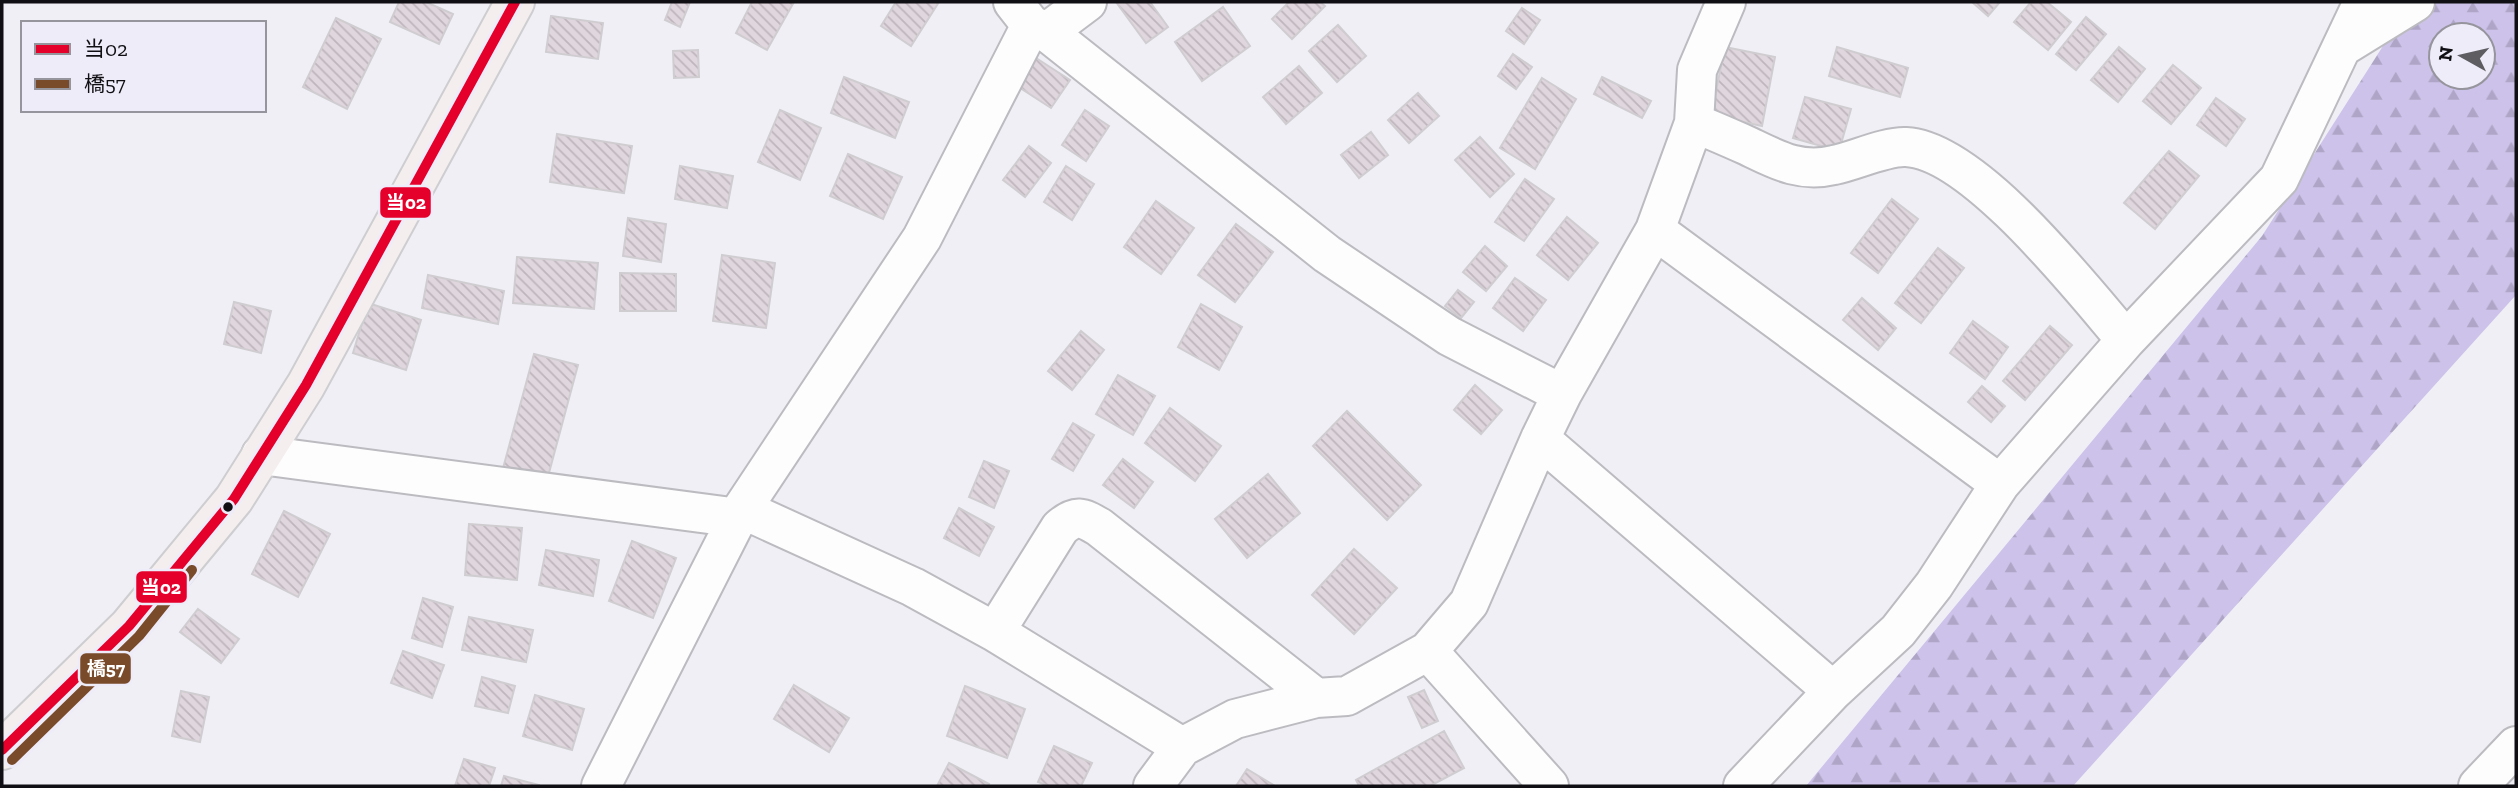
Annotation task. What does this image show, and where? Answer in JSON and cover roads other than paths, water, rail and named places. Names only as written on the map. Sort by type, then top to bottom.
[{"type":"main road","points":[[2,750],[129,626],[234,499],[306,385],[514,2]]},
{"type":"street","points":[[601,786],[740,513],[922,237],[1030,20],[1087,2]]},
{"type":"street","points":[[1153,786],[1182,747],[1235,719],[1316,698],[1347,696],[1429,651],[1469,603],[1562,394],[1655,230],[1694,123],[1697,69],[1726,2]]},
{"type":"street","points":[[1743,786],[1833,691],[1898,631],[1934,584],[2000,484],[2126,340],[2278,179],[2363,2]]},
{"type":"street","points":[[2342,47],[2415,2]]},
{"type":"street","points":[[1030,20],[1327,254],[1449,336],[1562,394]]},
{"type":"street","points":[[1694,123],[1780,162],[1801,167],[1831,166],[1905,147],[1938,156],[1975,178],[2054,256],[2126,340]]},
{"type":"street","points":[[1655,230],[2000,484]]},
{"type":"street","points":[[1540,439],[1833,691]]},
{"type":"street","points":[[261,455],[740,513],[913,587],[995,632],[1182,747]]},
{"type":"street","points":[[995,632],[1060,528],[1069,520],[1083,517],[1316,698]]},
{"type":"street","points":[[1429,651],[1549,786]]},
{"type":"street","points":[[2477,786],[2516,746]]}]
